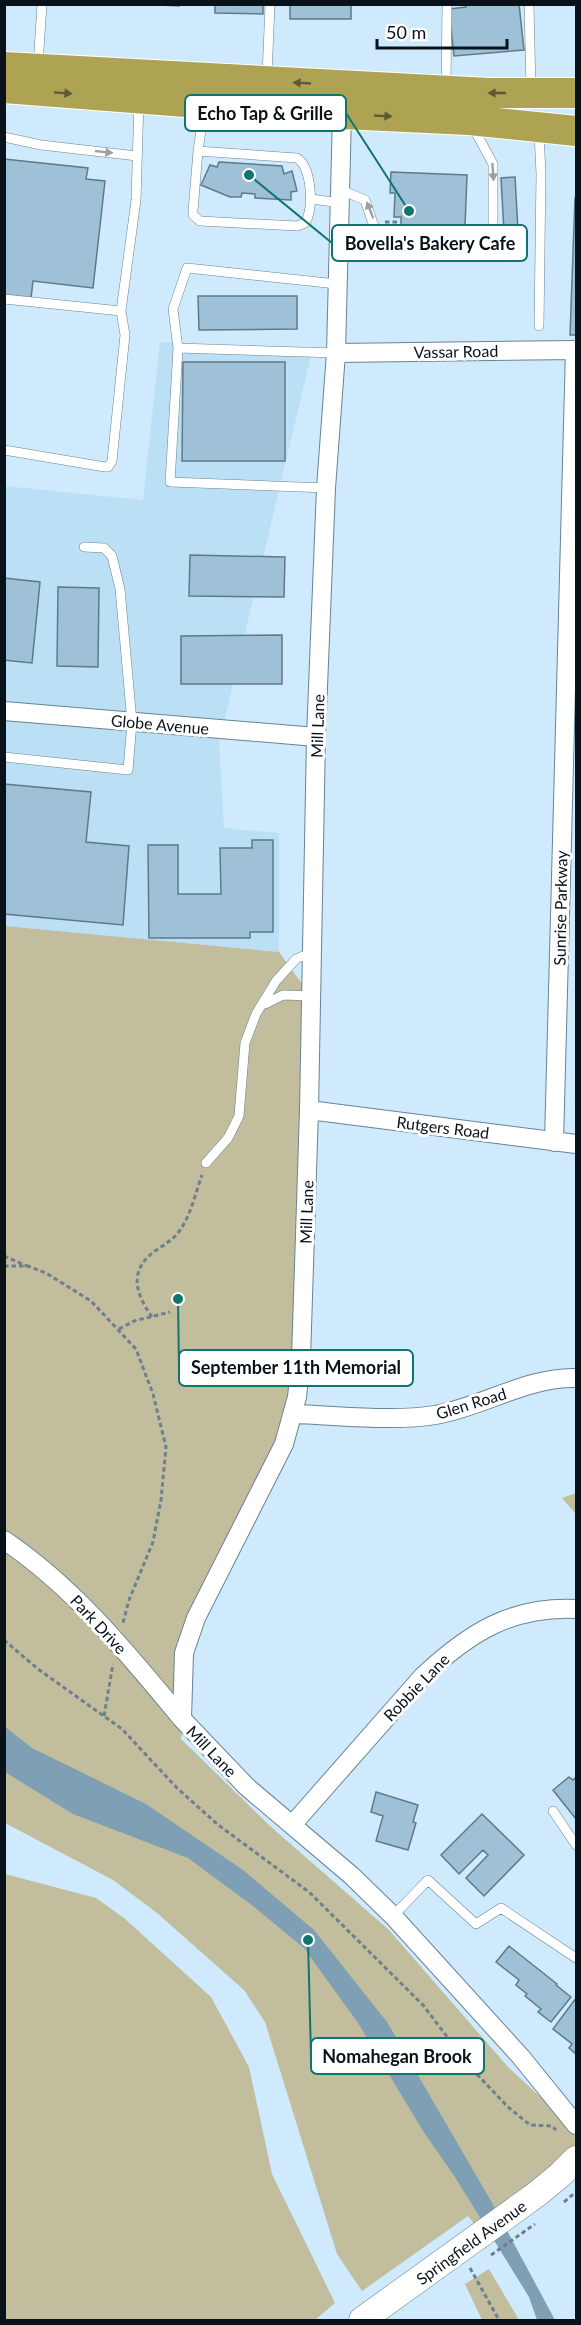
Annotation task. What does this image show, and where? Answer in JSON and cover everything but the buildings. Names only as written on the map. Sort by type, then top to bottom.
[{"type":"highway","points":[[4,67],[446,91],[576,93]]},
{"type":"highway","points":[[4,88],[342,114],[469,120],[576,131]]},
{"type":"main road","name":"Springfield Avenue","points":[[362,2320],[487,2245],[513,2226],[576,2159]]},
{"type":"street","name":"Mill Lane","points":[[342,114],[336,353],[326,488],[316,738],[309,1110],[301,1359],[297,1397],[284,1444],[196,1618],[184,1653],[182,1719],[248,1787],[352,1876],[393,1916],[521,2057],[576,2125]]},
{"type":"street","name":"Vassar Road","points":[[336,353],[576,350]]},
{"type":"street","name":"Sunrise Parkway","points":[[554,1142],[576,350]]},
{"type":"street","name":"Globe Avenue","points":[[4,711],[316,738]]},
{"type":"street","name":"Rutgers Road","points":[[309,1110],[576,1144]]},
{"type":"street","name":"Glen Road","points":[[292,1414],[408,1418],[436,1415],[520,1388],[561,1378],[576,1378]]},
{"type":"street","name":"Park Drive","points":[[4,1540],[32,1559],[66,1589],[118,1642],[182,1719]]},
{"type":"street","name":"Robbie Lane","points":[[292,1825],[423,1676],[446,1654],[494,1623],[523,1613],[557,1608],[576,1610]]},
{"type":"lane","points":[[38,69],[42,4]]},
{"type":"lane","points":[[267,81],[270,4]]},
{"type":"lane","points":[[446,91],[447,4]]},
{"type":"lane","points":[[529,4],[531,93]]},
{"type":"lane","points":[[4,450],[105,467],[110,465],[113,456],[125,335],[122,311],[136,201],[140,99]]},
{"type":"lane","points":[[198,151],[297,158],[304,165],[312,199],[308,219],[297,226],[200,221],[193,215],[198,151],[205,103]]},
{"type":"lane","points":[[339,237],[369,240],[397,253],[493,257],[493,164],[469,120]]},
{"type":"lane","points":[[539,127],[541,174],[539,326]]},
{"type":"lane","points":[[4,137],[41,145],[137,156]]},
{"type":"lane","points":[[312,199],[341,196],[365,200],[381,247]]},
{"type":"lane","points":[[326,488],[170,482],[178,348],[173,309],[187,268],[337,284]]},
{"type":"lane","points":[[4,299],[122,311]]},
{"type":"lane","points":[[178,348],[336,353]]},
{"type":"lane","points":[[4,757],[128,770],[132,722],[120,589],[112,556],[104,548],[84,547]]},
{"type":"lane","points":[[206,1163],[228,1138],[239,1116],[245,1043],[256,1014],[276,981],[296,959],[312,952]]},
{"type":"lane","points":[[263,1005],[283,995],[311,996]]},
{"type":"lane","points":[[553,1811],[576,1845]]},
{"type":"lane","points":[[393,1916],[428,1880],[476,1924],[501,1908],[576,1958]]},
{"type":"path","points":[[152,1317],[142,1304],[135,1280],[148,1256],[175,1236],[183,1224],[206,1163]]},
{"type":"path","points":[[4,1256],[46,1274],[91,1301],[119,1329],[136,1350],[144,1368],[166,1447],[159,1519],[153,1542],[129,1600],[118,1642],[104,1716]]},
{"type":"path","points":[[4,1266],[28,1266]]},
{"type":"path","points":[[119,1329],[134,1321],[170,1312]]},
{"type":"path","points":[[4,1640],[38,1670],[122,1729],[177,1788],[217,1824],[309,1892],[423,2005],[470,2067],[508,2107],[530,2125],[552,2127]]},
{"type":"path","points":[[484,2260],[487,2245],[513,2226]]},
{"type":"path","points":[[477,2264],[469,2269],[500,2320]]},
{"type":"shaded area","points":[[160,342],[312,351],[219,743],[224,828],[279,833],[279,952],[5,926],[4,486],[143,500]]},
{"type":"shaded area","points":[[5,926],[279,952],[311,996],[297,1397],[196,1618],[181,1739],[270,1826],[389,1930],[508,2067],[576,2130],[576,2159],[482,2234],[468,2216],[362,2291],[337,2254],[265,2022],[244,1990],[157,1913],[113,1880],[5,1823]]},
{"type":"shaded area","points":[[576,1493],[576,1514],[562,1498]]},
{"type":"shaded area","points":[[4,1726],[32,1748],[146,1804],[243,1870],[314,1930],[387,2022],[491,2201],[555,2320],[537,2320],[529,2297],[455,2177],[423,2131],[358,2023],[304,1948],[253,1906],[188,1858],[73,1814],[5,1772]]},
{"type":"shaded area","points":[[5,1874],[96,1898],[124,1918],[211,1997],[249,2067],[272,2174],[335,2303],[315,2320],[5,2320]]},
{"type":"shaded area","points":[[489,2269],[519,2320],[482,2320],[465,2284]]},
{"type":"place","name":"Bovella's Bakery Cafe","points":[[249,175]]},
{"type":"place","name":"Echo Tap & Grille","points":[[409,211]]},
{"type":"place","name":"September 11th Memorial","points":[[178,1299]]},
{"type":"place","name":"Nomahegan Brook","points":[[308,1940]]}]
